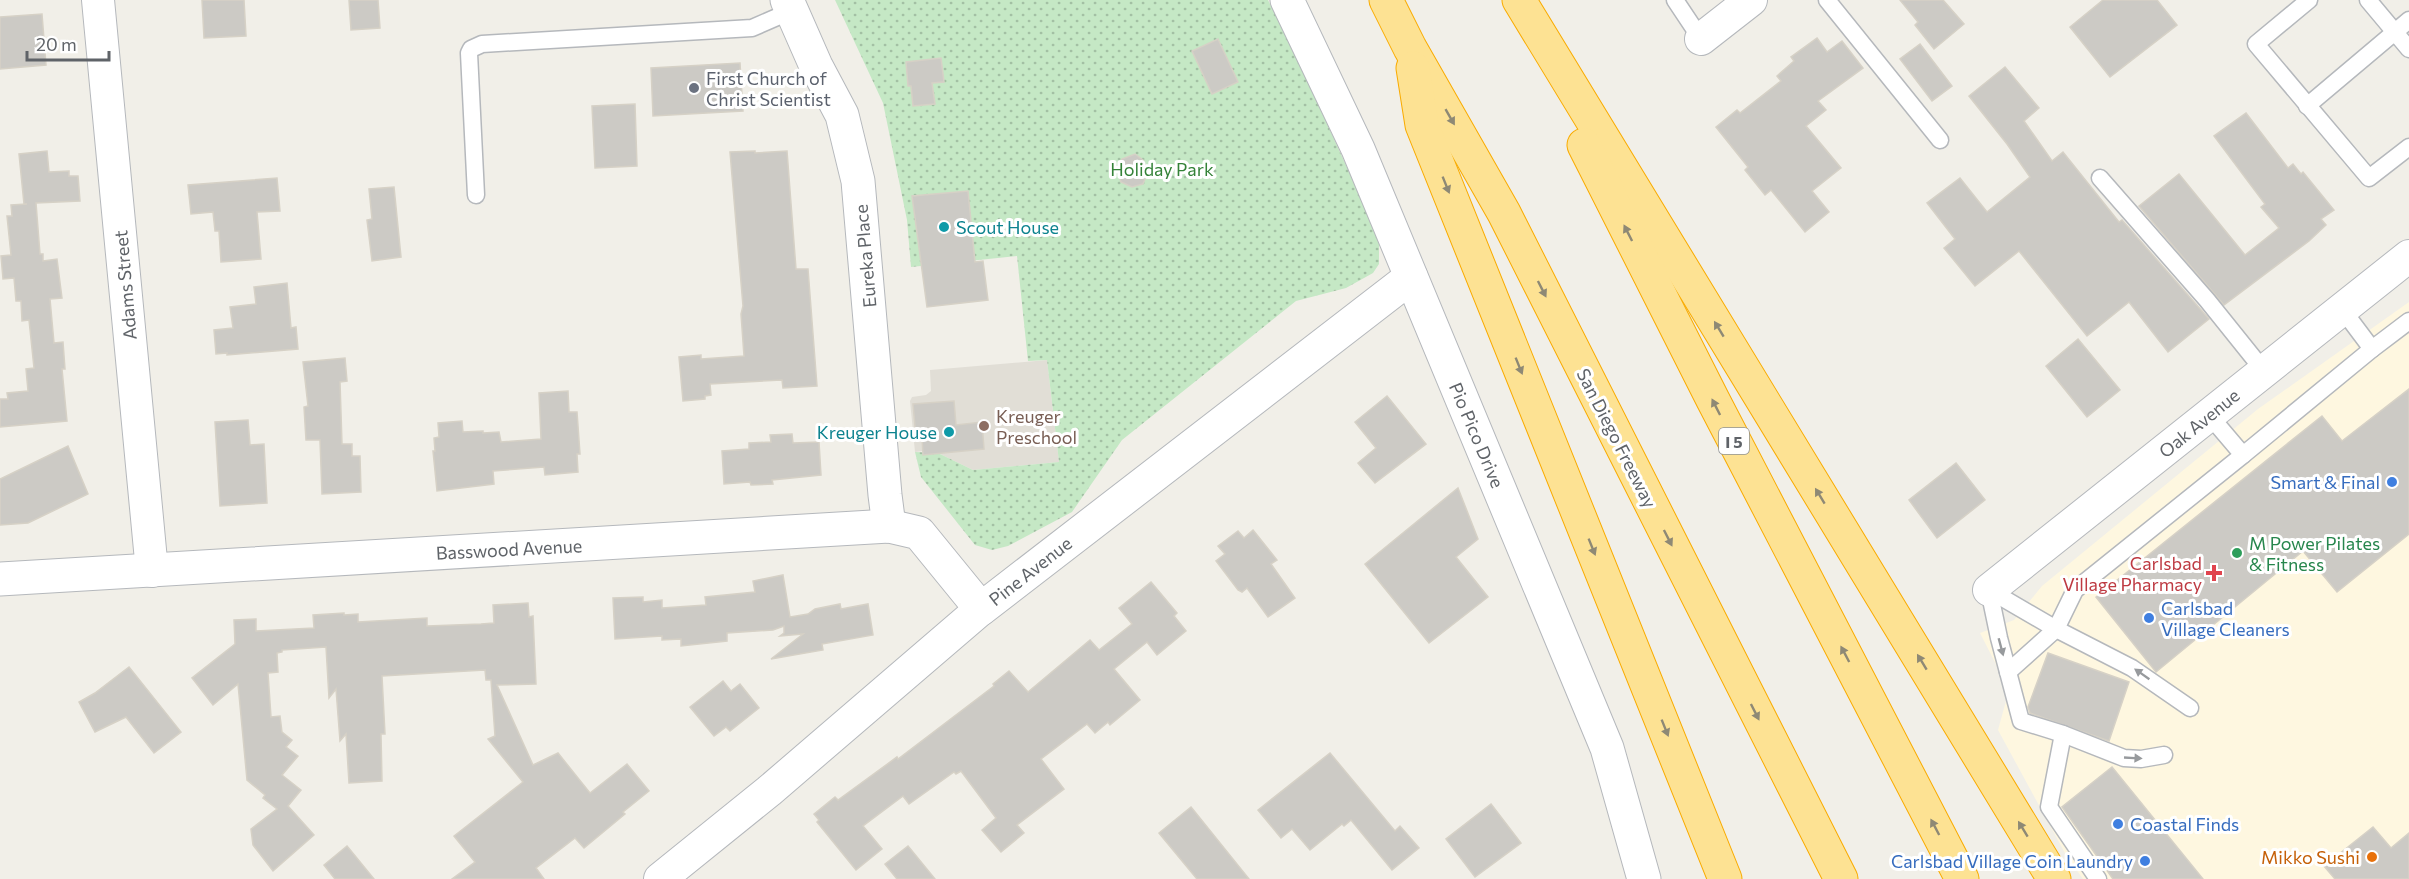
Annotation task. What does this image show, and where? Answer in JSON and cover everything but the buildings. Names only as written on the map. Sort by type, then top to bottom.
[{"type":"highway","name":"San Diego Freeway","points":[[1386,0],[1410,48],[1504,213],[1841,879]]},
{"type":"highway","name":"I 5","points":[[1510,0],[1713,400],[1962,879]]},
{"type":"highway","points":[[1519,0],[2054,879]]},
{"type":"highway","points":[[1410,48],[1422,125],[1725,879]]},
{"type":"street","name":"Adams Street","points":[[98,0],[152,571]]},
{"type":"street","name":"Pio Pico Drive","points":[[1287,0],[1358,149],[1607,748],[1640,877]]},
{"type":"street","points":[[1701,39],[1751,0]]},
{"type":"street","name":"Eureka Place","points":[[789,5],[842,115],[858,181],[889,526]]},
{"type":"street","name":"Oak Avenue","points":[[1989,590],[2342,309],[2405,266]]},
{"type":"street","name":"Pine Avenue","points":[[660,879],[769,791],[981,609],[1412,277]]},
{"type":"street","name":"Basswood Avenue","points":[[0,579],[889,526],[920,533],[981,609]]},
{"type":"lane","points":[[1675,0],[1701,39]]},
{"type":"lane","points":[[1827,0],[1940,140]]},
{"type":"lane","points":[[2309,0],[2256,44],[2369,178],[2409,147]]},
{"type":"lane","points":[[2368,0],[2409,49]]},
{"type":"lane","points":[[476,195],[469,53],[471,49],[482,44],[752,28],[789,5]]},
{"type":"lane","points":[[2307,106],[2409,21]]},
{"type":"lane","points":[[2100,178],[2207,300],[2264,371]]},
{"type":"lane","points":[[2342,309],[2372,349]]},
{"type":"lane","points":[[2008,672],[2056,629],[2075,590],[2409,321]]},
{"type":"lane","points":[[2209,415],[2243,455]]},
{"type":"lane","points":[[1989,590],[2056,629],[2132,668],[2190,708]]},
{"type":"lane","points":[[1989,590],[2021,721],[2063,734],[2124,758],[2141,759],[2164,755]]},
{"type":"lane","points":[[2063,734],[2049,807],[2098,879]]},
{"type":"shaded area","points":[[2409,302],[2409,879],[2083,879],[2066,855],[1998,730],[2009,690],[1980,633],[2014,620],[2042,586],[2258,409]]},
{"type":"shaded area","name":"Kreuger Preschool","points":[[1047,360],[1059,462],[973,470],[938,453],[923,455],[923,451],[915,452],[910,401],[912,397],[926,395],[931,391],[930,370]]},
{"type":"green space","name":"Holiday Park","points":[[835,0],[1268,0],[1379,237],[1379,264],[1373,273],[1346,288],[1296,301],[1122,440],[1072,512],[1008,546],[992,550],[975,545],[921,477],[915,452],[938,453],[973,470],[1059,462],[1047,360],[1028,361],[1017,256],[911,267],[907,220],[883,103]]},
{"type":"place","name":"First Church of Christ Scientist","points":[[694,88]]},
{"type":"place","name":"Scout House","points":[[944,227]]},
{"type":"place","name":"Kreuger Preschool","points":[[984,426]]},
{"type":"place","name":"Kreuger House","points":[[949,432]]},
{"type":"place","name":"Smart & Final","points":[[2392,482]]},
{"type":"place","name":"M Power Pilates & Fitness","points":[[2237,553]]},
{"type":"place","name":"Carlsbad Village Pharmacy","points":[[2214,573]]},
{"type":"place","name":"Carlsbad Village Cleaners","points":[[2149,618]]},
{"type":"place","name":"Coastal Finds","points":[[2118,824]]},
{"type":"place","name":"Mikko Sushi","points":[[2372,857]]},
{"type":"place","name":"Carlsbad Village Coin Laundry","points":[[2145,861]]}]
